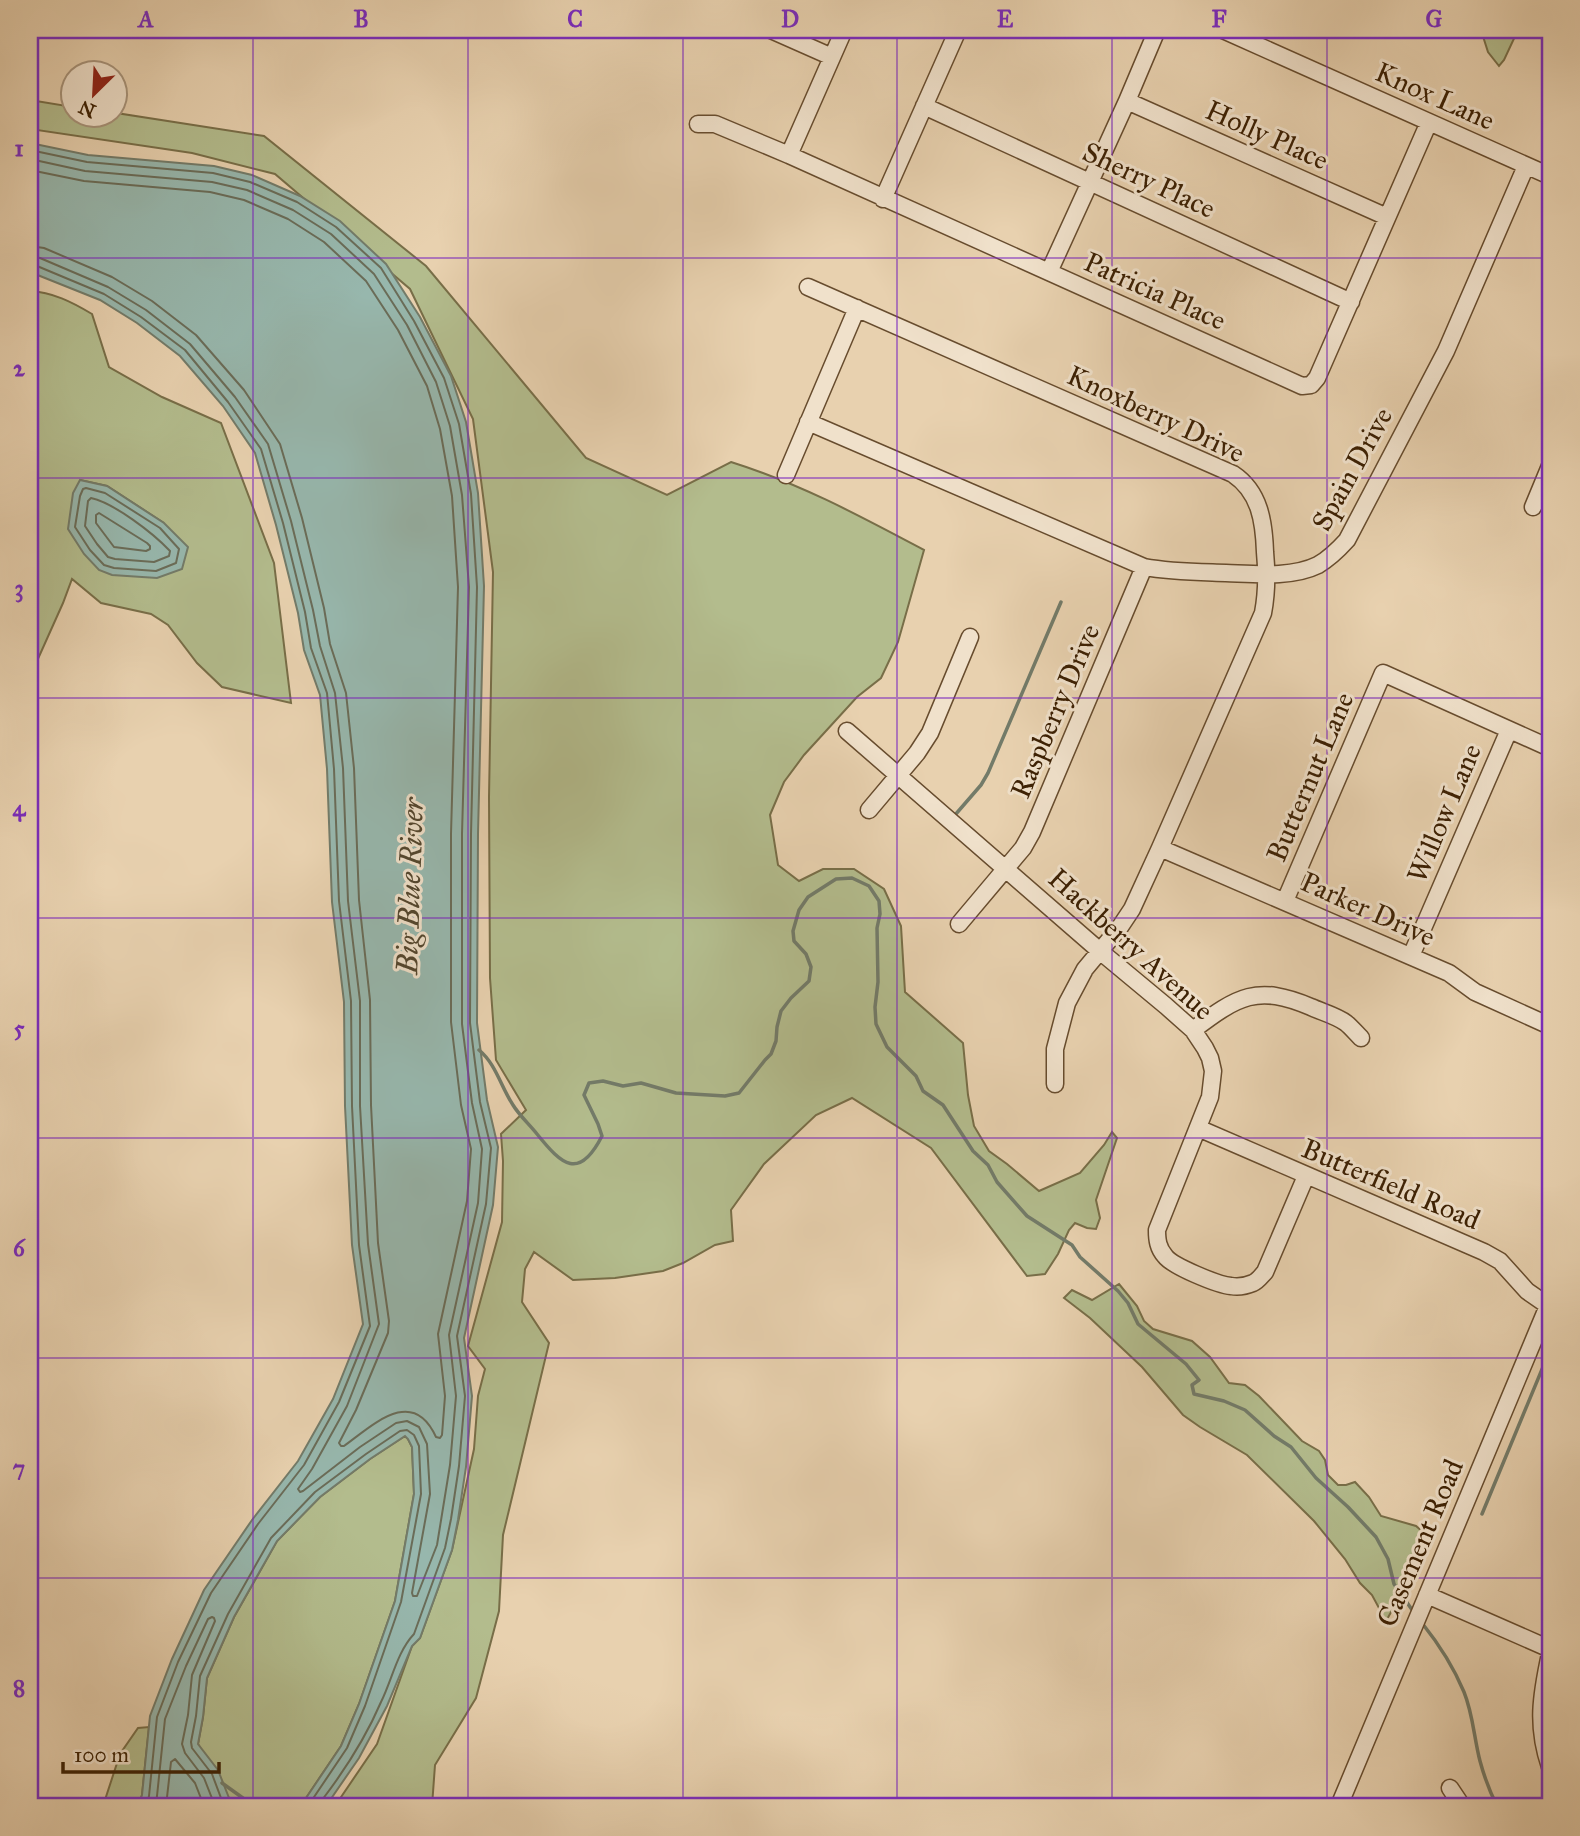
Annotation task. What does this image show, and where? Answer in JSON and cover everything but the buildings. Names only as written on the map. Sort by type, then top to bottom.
[{"type":"street","points":[[771,30],[832,57]]},
{"type":"street","points":[[789,155],[844,30]]},
{"type":"street","points":[[883,199],[958,30]]},
{"type":"street","points":[[1049,272],[1157,30]]},
{"type":"street","name":"Knox Lane","points":[[1223,30],[1550,176]]},
{"type":"street","name":"Holly Place","points":[[1127,101],[1387,217]]},
{"type":"street","name":"Sherry Place","points":[[924,106],[1350,302]]},
{"type":"street","name":"Patricia Place","points":[[698,124],[715,124],[789,155],[1303,386],[1311,384],[1317,378],[1429,122]]},
{"type":"street","name":"Spain Drive","points":[[808,422],[1144,568],[1168,572],[1267,574],[1304,570],[1337,552],[1347,540],[1446,351],[1526,166]]},
{"type":"street","name":"Knoxberry Drive","points":[[808,286],[1233,474],[1248,488],[1257,502],[1262,518],[1267,574],[1263,612],[1132,909],[1101,952],[1085,969],[1066,1003],[1055,1049],[1055,1084]]},
{"type":"street","points":[[786,474],[858,308]]},
{"type":"street","points":[[1533,507],[1550,466]]},
{"type":"street","name":"Raspberry Drive","points":[[959,924],[1023,848],[1032,832],[1144,568]]},
{"type":"street","points":[[869,810],[899,776],[930,733],[970,636]]},
{"type":"street","name":"Butternut Lane","points":[[1285,901],[1383,673],[1509,730]]},
{"type":"street","points":[[1509,730],[1550,748]]},
{"type":"street","name":"Willow Lane","points":[[1411,956],[1509,730]]},
{"type":"street","name":"Hackberry Avenue","points":[[847,731],[1193,1030],[1205,1048],[1213,1071],[1210,1097],[1157,1230],[1159,1248],[1171,1263],[1222,1285],[1244,1286],[1256,1281],[1265,1272],[1306,1176]]},
{"type":"street","name":"Parker Drive","points":[[1160,848],[1449,973],[1475,992],[1550,1026]]},
{"type":"street","points":[[1193,1030],[1244,998],[1273,994],[1294,999],[1344,1021],[1361,1038]]},
{"type":"street","name":"Butterfield Road","points":[[1199,1128],[1492,1257],[1509,1270],[1527,1291],[1550,1305]]},
{"type":"street","name":"Casement Road","points":[[1339,1806],[1550,1305]]},
{"type":"street","points":[[1425,1601],[1550,1652],[1540,1721],[1550,1767]]},
{"type":"street","points":[[1450,1788],[1462,1806]]},
{"type":"green space","points":[[1481,30],[1518,30],[1499,66],[1488,52]]},
{"type":"green space","points":[[30,100],[60,105],[60,130],[130,130],[130,115],[264,136],[426,266],[586,458],[667,495],[731,462],[806,491],[924,550],[898,642],[881,678],[857,697],[804,755],[784,782],[770,815],[778,865],[799,881],[823,869],[854,869],[884,889],[901,926],[905,992],[963,1043],[974,1126],[989,1151],[1039,1191],[1080,1173],[1112,1132],[1117,1138],[1096,1200],[1100,1218],[1096,1229],[1075,1223],[1045,1274],[1027,1276],[931,1148],[852,1098],[816,1115],[764,1164],[731,1210],[733,1241],[715,1245],[663,1271],[615,1278],[573,1280],[534,1252],[525,1269],[522,1302],[549,1343],[503,1535],[499,1611],[476,1698],[435,1765],[432,1806],[335,1806],[377,1744],[412,1646],[420,1638],[452,1550],[474,1449],[478,1396],[485,1369],[468,1346],[502,1222],[501,1134],[526,1110],[496,1060],[490,978],[489,797],[493,572],[473,419],[410,289],[275,174],[192,153],[30,129]]},
{"type":"green space","points":[[30,291],[62,298],[92,314],[109,367],[162,397],[221,423],[274,563],[291,703],[222,687],[197,663],[168,625],[151,614],[101,603],[72,579],[33,670],[30,669]],"holes":[[[80,480],[107,486],[164,523]]]},
{"type":"green space","points":[[1119,1284],[1137,1306],[1144,1321],[1153,1329],[1192,1341],[1210,1357],[1229,1383],[1245,1385],[1302,1441],[1319,1451],[1325,1460],[1328,1475],[1338,1485],[1355,1482],[1381,1516],[1416,1526],[1423,1532],[1398,1600],[1386,1621],[1372,1595],[1314,1521],[1247,1455],[1183,1415],[1142,1367],[1090,1318],[1064,1298],[1072,1290],[1092,1300]]},
{"type":"green space","points":[[405,1436],[412,1447],[414,1494],[395,1601],[359,1704],[341,1746],[302,1804],[230,1806],[231,1802],[198,1744],[207,1678],[234,1617],[277,1541],[320,1497]]},
{"type":"green space","points":[[149,1727],[142,1795],[138,1806],[103,1806],[120,1754],[138,1728]]},
{"type":"water","name":"Big Blue River","points":[[30,143],[88,155],[214,166],[252,175],[300,196],[340,221],[386,264],[420,317],[451,376],[466,422],[478,493],[484,586],[477,1023],[487,1100],[498,1147],[493,1205],[464,1338],[472,1396],[466,1467],[452,1550],[420,1638],[412,1646],[387,1706],[359,1758],[326,1806],[295,1806],[302,1804],[341,1746],[359,1704],[395,1601],[414,1494],[412,1447],[405,1436],[320,1497],[277,1541],[234,1617],[207,1678],[198,1744],[218,1770],[230,1806],[138,1806],[142,1795],[150,1716],[172,1659],[204,1590],[252,1520],[298,1461],[333,1399],[363,1324],[352,1245],[345,1106],[344,1002],[332,902],[327,769],[320,695],[304,650],[298,613],[255,453],[223,406],[180,356],[137,323],[100,300],[30,272]]},
{"type":"water","points":[[80,480],[107,486],[164,523],[188,547],[182,569],[157,578],[112,575],[99,570],[84,554],[68,529],[73,493]]},
{"type":"waterway","points":[[955,815],[988,773],[1061,602]]},
{"type":"waterway","points":[[479,1050],[494,1069],[515,1109],[546,1145],[562,1160],[578,1163],[586,1159],[602,1136],[584,1095],[589,1083],[603,1081],[623,1086],[641,1083],[676,1093],[725,1096],[739,1093],[771,1054],[781,1011],[809,981],[811,967],[806,954],[794,941],[793,931],[799,910],[808,897],[836,879],[852,878],[869,886],[879,901],[880,914],[877,928],[876,1024],[887,1047],[916,1076],[923,1091],[943,1105],[973,1151],[988,1165],[997,1182],[1027,1216],[1072,1245],[1080,1257],[1118,1291],[1128,1303],[1138,1324],[1186,1364],[1199,1380],[1192,1385],[1194,1394],[1224,1401],[1245,1410],[1291,1447],[1316,1478],[1376,1537],[1388,1559],[1394,1584],[1415,1614]]},
{"type":"waterway","points":[[1482,1514],[1550,1350]]},
{"type":"waterway","points":[[1422,1623],[1445,1656],[1464,1692],[1482,1767],[1497,1806]]},
{"type":"waterway","points":[[222,1783],[254,1806]]}]
